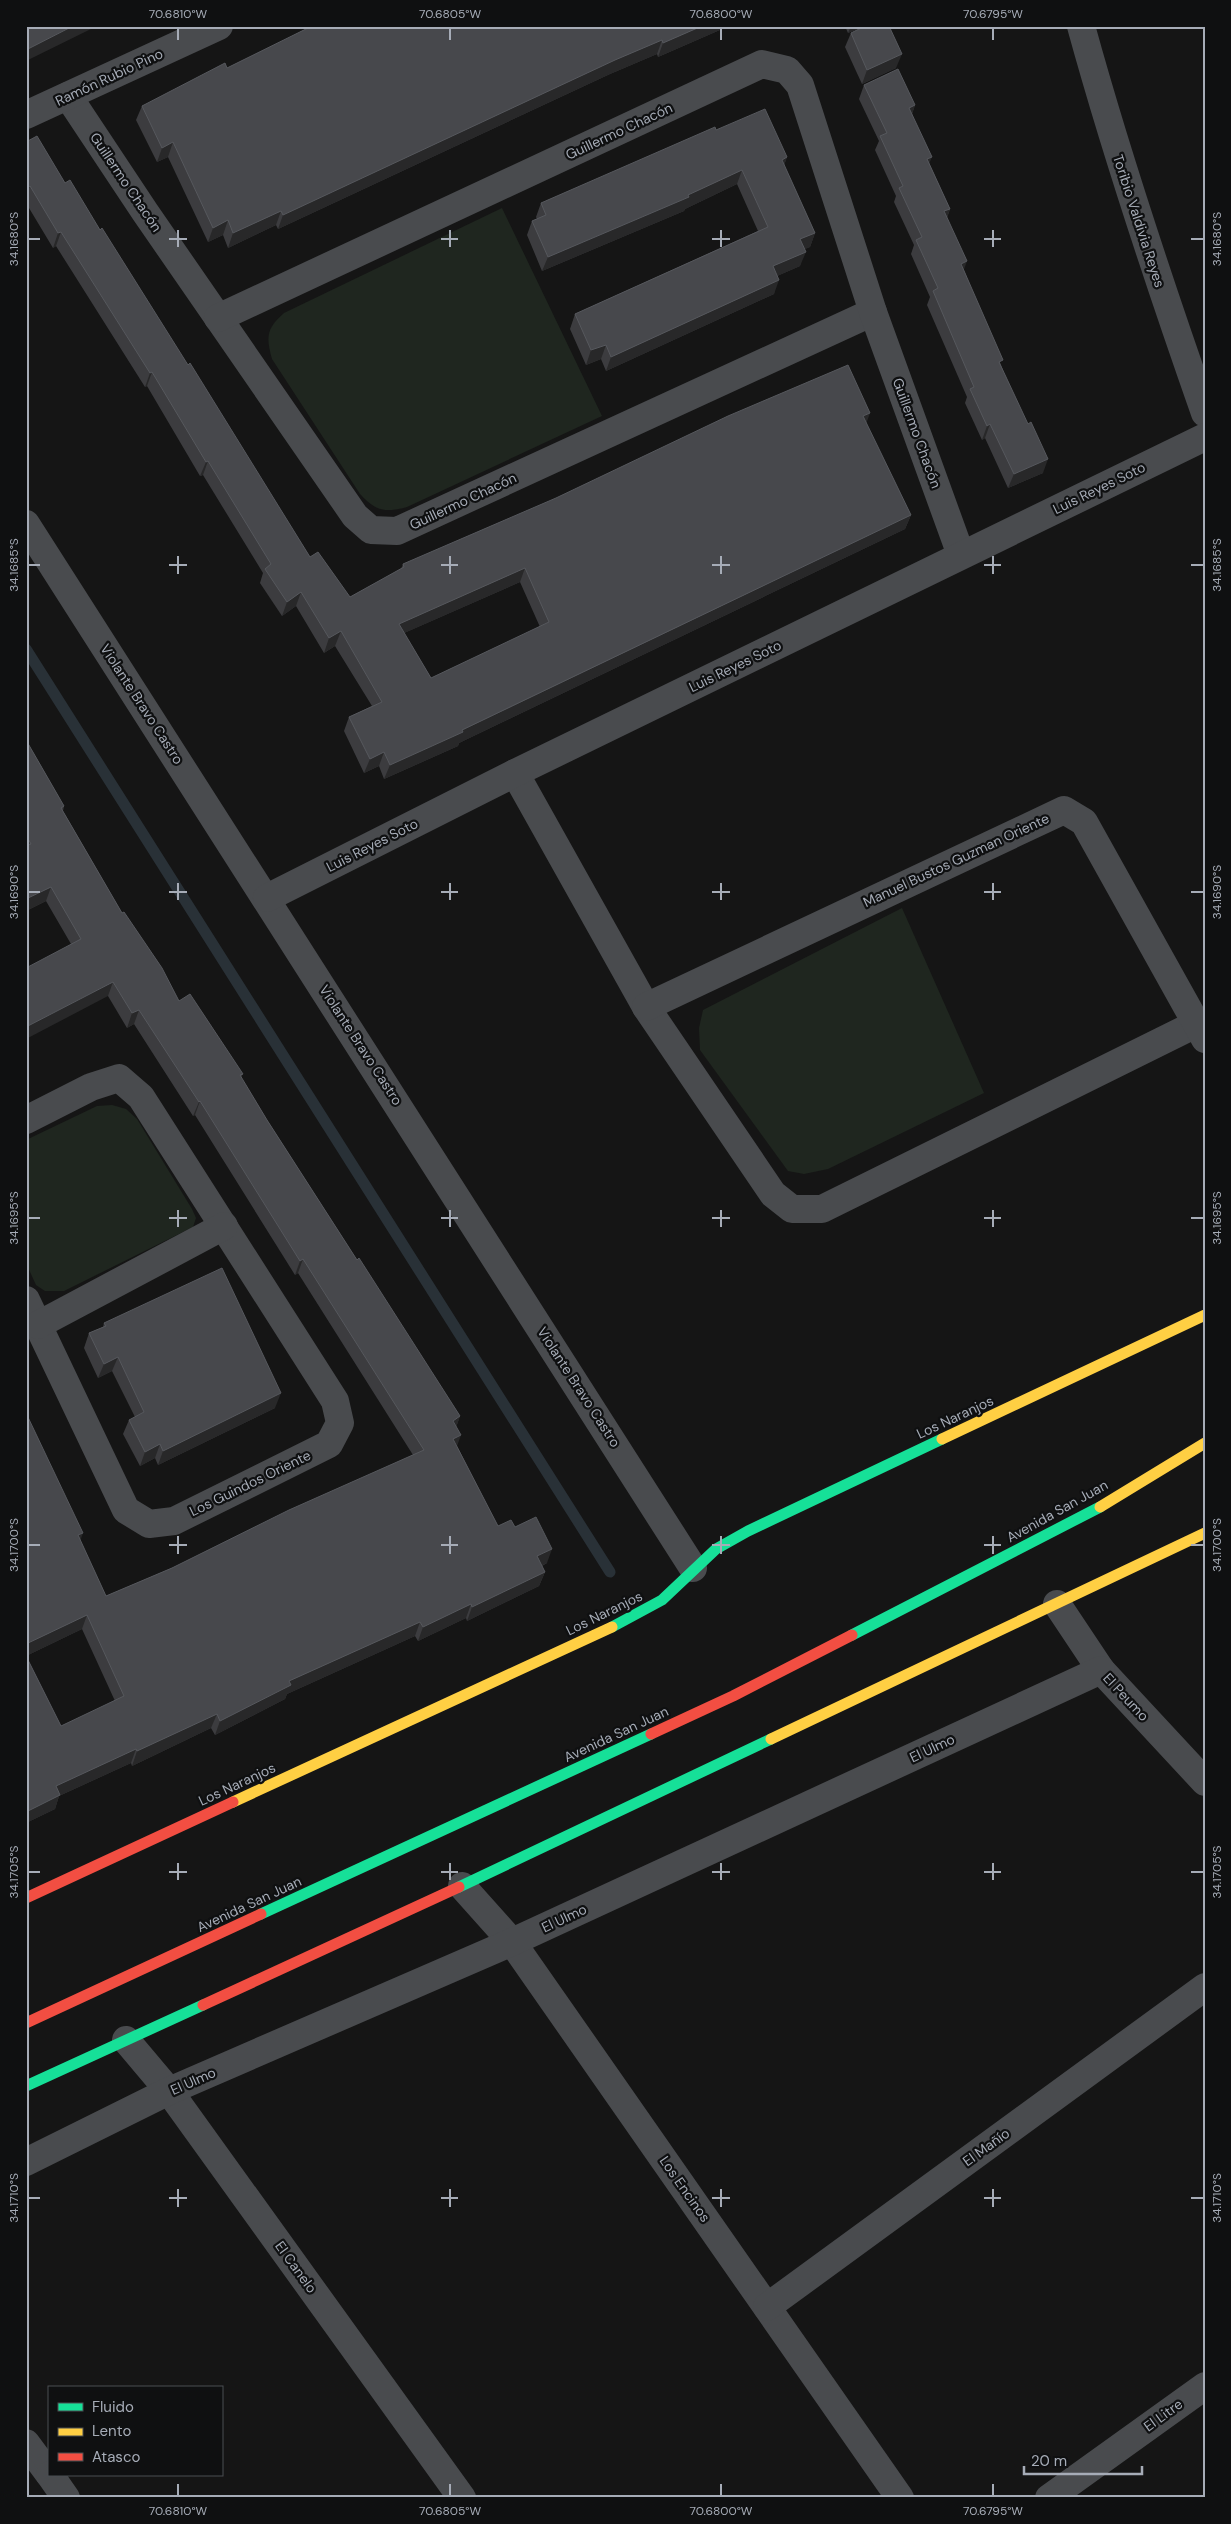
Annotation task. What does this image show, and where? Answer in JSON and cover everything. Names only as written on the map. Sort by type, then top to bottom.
[{"type":"main road","name":"Los Naranjos","points":[[26,1898],[633,1617],[662,1600],[693,1568],[716,1549],[748,1531],[1205,1315]]},
{"type":"main road","name":"Avenida San Juan","points":[[26,2023],[732,1696],[1083,1517],[1205,1443]]},
{"type":"main road","points":[[26,2086],[462,1886],[1205,1534]]},
{"type":"street","name":"Ramón Rubio Pino","points":[[26,115],[219,26]]},
{"type":"street","name":"Toribio Valdivia Reyes","points":[[1081,26],[1108,124],[1142,233],[1205,414]]},
{"type":"street","name":"Guillermo Chacón","points":[[218,318],[762,64],[787,70],[800,85],[873,312],[960,555]]},
{"type":"street","name":"Guillermo Chacón","points":[[68,96],[355,516],[372,530],[397,531],[873,312]]},
{"type":"street","name":"Luis Reyes Soto","points":[[267,898],[515,773],[1205,437]]},
{"type":"street","name":"Violante Bravo Castro","points":[[26,524],[267,898],[693,1568]]},
{"type":"street","name":"Manuel Bustos Guzman Oriente","points":[[515,773],[646,1007],[773,1194],[792,1208],[822,1208],[1200,1031],[1084,822],[1064,810],[646,1007]]},
{"type":"street","name":"Los Guindos Oriente","points":[[26,1120],[91,1087],[119,1078],[141,1097],[334,1401],[340,1423],[329,1444],[174,1521],[149,1524],[126,1510],[26,1300]]},
{"type":"street","points":[[38,1326],[224,1226]]},
{"type":"street","name":"El Peumo","points":[[1057,1604],[1101,1670],[1205,1782]]},
{"type":"street","name":"El Ulmo","points":[[26,2162],[170,2091],[512,1942],[1101,1670]]},
{"type":"street","name":"Los Encinos","points":[[462,1886],[512,1942],[900,2498]]},
{"type":"street","name":"El Mañío","points":[[767,2306],[1205,1988]]},
{"type":"street","name":"El Canelo","points":[[126,2040],[170,2091],[462,2498]]},
{"type":"street","name":"El Litre","points":[[1049,2498],[1205,2386]]},
{"type":"street","points":[[26,2443],[48,2474]]},
{"type":"street","points":[[50,2476],[66,2498]]},
{"type":"shaded area","points":[[502,208],[602,416],[407,507],[386,510],[376,507],[360,494],[272,359],[268,339],[271,329],[284,313]]},
{"type":"shaded area","points":[[902,908],[984,1093],[828,1169],[804,1174],[788,1171],[700,1050],[699,1028],[703,1010]]},
{"type":"shaded area","points":[[112,1105],[126,1109],[137,1119],[192,1209],[196,1218],[193,1227],[64,1291],[45,1291],[36,1285],[26,1263],[26,1140],[97,1106]]},
{"type":"building","points":[[26,26],[73,26],[26,50]]},
{"type":"building","points":[[312,26],[702,26],[663,43],[662,40],[615,60],[283,215],[281,211],[233,233],[228,220],[213,228],[173,142],[162,148],[142,106],[225,63],[227,68]]},
{"type":"building","points":[[865,26],[889,26],[902,54],[867,70],[851,33]]},
{"type":"building","points":[[898,69],[915,105],[909,108],[932,157],[927,159],[950,209],[944,211],[967,261],[961,264],[1003,360],[999,362],[1028,424],[1031,422],[1048,459],[1014,474],[990,424],[987,426],[970,389],[974,387],[933,291],[938,288],[916,240],[922,237],[899,188],[903,186],[880,136],[887,133],[864,85]]},
{"type":"building","points":[[765,109],[787,157],[782,160],[815,233],[800,239],[806,252],[773,266],[779,280],[611,357],[606,345],[591,350],[575,314],[768,227],[742,170],[688,195],[689,197],[548,257],[532,221],[546,215],[541,203],[715,127],[716,130]]},
{"type":"building","points":[[37,136],[65,183],[70,180],[100,230],[102,228],[188,365],[190,363],[310,557],[318,552],[350,597],[404,567],[403,564],[556,498],[728,416],[848,365],[870,413],[863,416],[911,515],[462,730],[463,732],[390,765],[384,752],[370,759],[349,717],[382,702],[341,631],[329,638],[301,592],[287,602],[265,569],[271,564],[208,461],[206,462],[152,372],[150,373],[61,232],[58,233],[30,186],[26,189],[26,142]],"holes":[[[525,568],[549,622],[431,678],[399,624]]]},
{"type":"building","points":[[26,740],[64,806],[61,808],[122,913],[124,912],[162,968],[179,1001],[190,994],[243,1074],[240,1075],[267,1120],[357,1260],[359,1258],[460,1416],[453,1421],[461,1435],[453,1439],[498,1526],[511,1520],[515,1527],[536,1517],[552,1549],[537,1556],[545,1572],[472,1607],[471,1604],[423,1627],[420,1622],[289,1681],[291,1685],[220,1721],[217,1714],[137,1751],[136,1749],[56,1786],[60,1795],[26,1812],[26,1656],[61,1726],[124,1696],[87,1615],[26,1644],[26,1413],[83,1533],[78,1535],[106,1596],[172,1568],[289,1510],[424,1450],[303,1259],[300,1261],[200,1101],[139,1010],[132,1013],[113,982],[26,1027],[26,968],[81,939],[51,887],[26,899],[26,846],[31,844],[26,835]]},
{"type":"building","points":[[222,1268],[281,1393],[163,1451],[160,1444],[145,1452],[129,1420],[144,1412],[118,1357],[104,1364],[89,1333],[106,1326],[104,1323]]},
{"type":"waterway","points":[[26,649],[610,1572]]},
{"type":"traffic: fast","points":[[612,1627],[662,1600],[716,1549],[748,1531],[942,1439]]},
{"type":"traffic: fast","points":[[852,1635],[1100,1507]]},
{"type":"traffic: fast","points":[[261,1914],[651,1734]]},
{"type":"traffic: fast","points":[[459,1887],[771,1739]]},
{"type":"traffic: fast","points":[[26,2086],[203,2005]]},
{"type":"traffic: slow","points":[[942,1439],[1205,1315]]},
{"type":"traffic: slow","points":[[1100,1507],[1205,1443]]},
{"type":"traffic: slow","points":[[771,1739],[1205,1533]]},
{"type":"traffic: slow","points":[[233,1802],[612,1627]]},
{"type":"traffic: jam","points":[[651,1734],[733,1696],[852,1635]]},
{"type":"traffic: jam","points":[[26,1898],[233,1802]]},
{"type":"traffic: jam","points":[[203,2005],[459,1887]]},
{"type":"traffic: jam","points":[[26,2023],[261,1914]]}]
